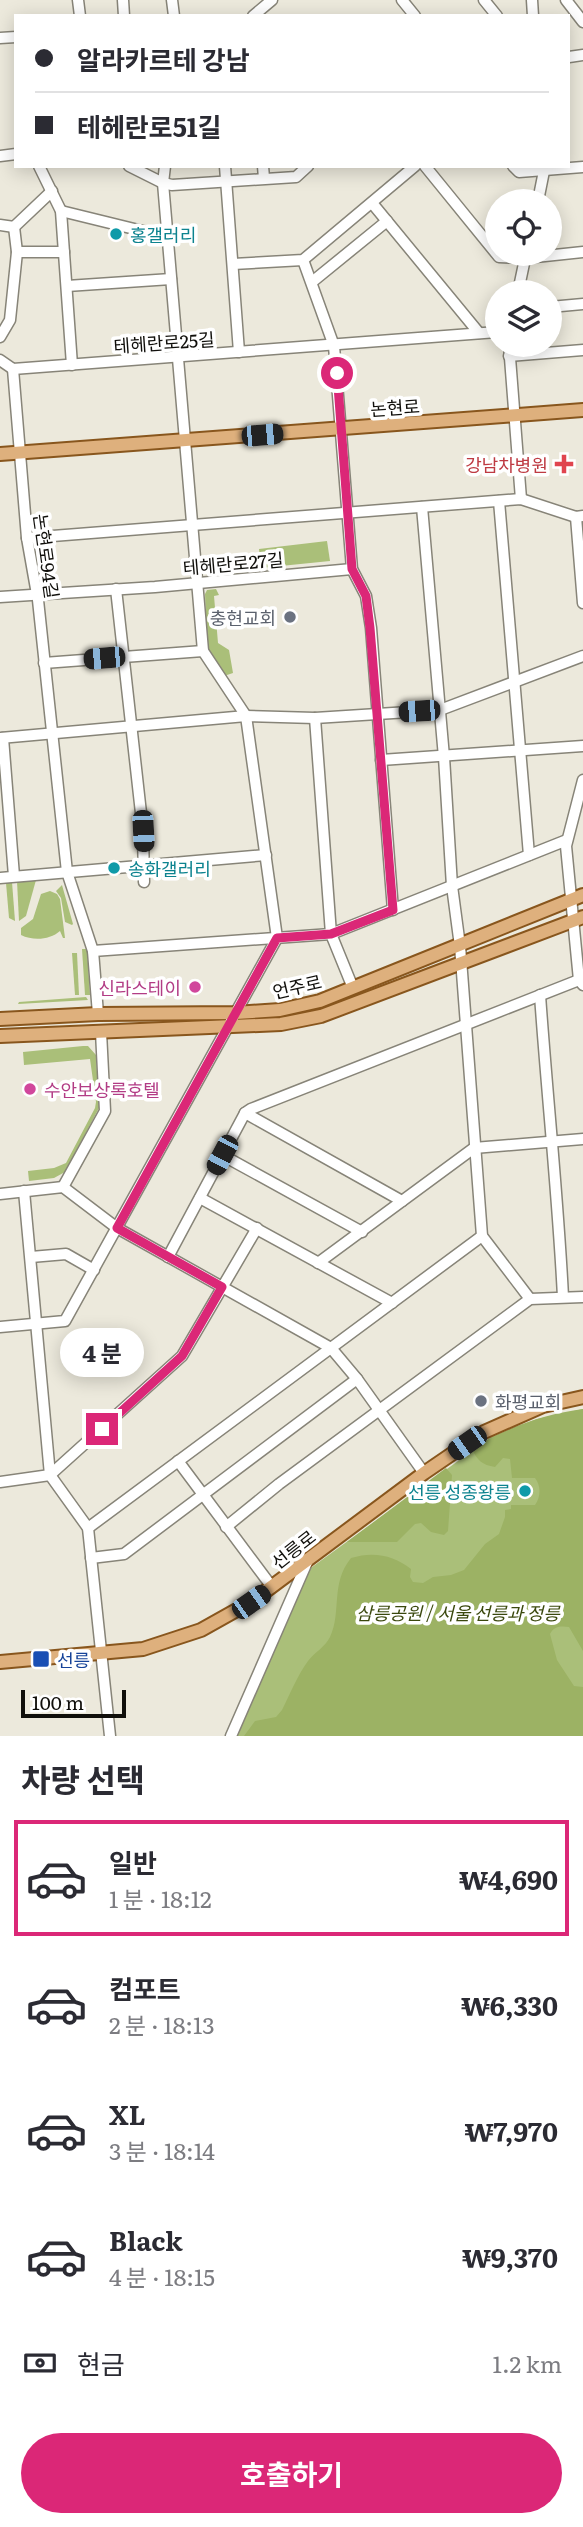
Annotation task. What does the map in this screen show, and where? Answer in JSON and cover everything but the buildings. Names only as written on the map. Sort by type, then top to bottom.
[{"type":"main road","name":"논현로","points":[[0,454],[583,410]]},
{"type":"main road","name":"언주로","points":[[0,1019],[279,1010],[320,1001],[577,898]]},
{"type":"main road","name":"언주로","points":[[0,1036],[281,1024],[321,1016],[578,919]]},
{"type":"main road","name":"선릉로","points":[[0,1662],[144,1649],[194,1633],[228,1617],[272,1587],[424,1473],[484,1432],[542,1406],[583,1397]]},
{"type":"street","points":[[254,14],[272,0]]},
{"type":"street","points":[[402,0],[413,14]]},
{"type":"street","points":[[484,0],[495,14]]},
{"type":"street","points":[[566,0],[583,22]]},
{"type":"street","points":[[40,168],[61,211],[72,365]]},
{"type":"street","points":[[133,168],[163,183],[296,177],[302,169]]},
{"type":"street","points":[[0,1327],[65,1321],[277,938],[246,716],[203,650],[167,237],[164,168]]},
{"type":"street","points":[[225,168],[239,352]]},
{"type":"street","points":[[263,168],[264,178]]},
{"type":"street","points":[[233,264],[303,260],[413,168]]},
{"type":"street","points":[[427,168],[485,240]]},
{"type":"street","points":[[515,168],[519,172],[540,168]]},
{"type":"street","points":[[540,189],[545,168]]},
{"type":"street","points":[[14,227],[52,191]]},
{"type":"street","points":[[372,203],[479,333]]},
{"type":"street","points":[[61,211],[167,237]]},
{"type":"street","points":[[312,282],[387,221]]},
{"type":"street","points":[[0,225],[14,227]]},
{"type":"street","points":[[0,337],[10,320],[17,257],[14,227]]},
{"type":"street","points":[[17,257],[64,252]]},
{"type":"street","points":[[562,253],[583,252]]},
{"type":"street","points":[[303,260],[334,346],[352,569],[366,596],[393,910]]},
{"type":"street","points":[[67,286],[171,279]]},
{"type":"street","points":[[562,306],[583,304]]},
{"type":"street","name":"테헤란로25길","points":[[13,369],[485,333]]},
{"type":"street","points":[[562,351],[583,351]]},
{"type":"street","points":[[510,357],[521,499]]},
{"type":"street","points":[[0,359],[13,369]]},
{"type":"street","name":"논현로94길","points":[[13,369],[27,538],[67,872],[93,951],[98,1014]]},
{"type":"street","points":[[27,538],[521,499],[579,516],[583,603]]},
{"type":"street","points":[[499,501],[529,855]]},
{"type":"street","points":[[422,507],[482,1236],[530,1299]]},
{"type":"street","name":"테헤란로27길","points":[[0,597],[352,569]]},
{"type":"street","points":[[116,589],[145,864],[144,882]]},
{"type":"street","points":[[44,663],[203,650]]},
{"type":"street","points":[[14,876],[2,738],[246,716],[315,718],[440,710],[583,656]]},
{"type":"street","points":[[315,718],[331,934],[353,988]]},
{"type":"street","points":[[380,760],[583,746]]},
{"type":"street","points":[[168,1257],[245,1113],[465,1024],[581,982],[577,898],[567,840],[583,780]]},
{"type":"street","points":[[93,951],[331,934],[567,840]]},
{"type":"street","points":[[0,878],[266,855]]},
{"type":"street","points":[[540,995],[563,1297]]},
{"type":"street","points":[[62,1187],[104,1111],[101,1031]]},
{"type":"street","points":[[245,1113],[402,1201]]},
{"type":"street","points":[[318,1263],[474,1148],[583,1139]]},
{"type":"street","points":[[222,1155],[362,1232]]},
{"type":"street","points":[[0,1194],[62,1187],[117,1228],[331,1348],[357,1379],[424,1473]]},
{"type":"street","points":[[24,1191],[50,1475],[88,1528],[110,1736]]},
{"type":"street","points":[[200,1198],[392,1303]]},
{"type":"street","points":[[0,1482],[50,1475],[182,1356],[257,1228]]},
{"type":"street","points":[[88,1528],[482,1236]]},
{"type":"street","points":[[31,1257],[66,1254],[94,1270]]},
{"type":"street","points":[[226,1527],[530,1299],[583,1297]]},
{"type":"street","points":[[91,1558],[124,1554],[357,1379]]},
{"type":"street","points":[[178,1461],[272,1587]]},
{"type":"street","points":[[231,1736],[310,1557]]},
{"type":"green space","points":[[327,541],[330,561],[261,568],[259,549]]},
{"type":"green space","points":[[216,589],[219,595],[214,596],[218,643],[229,650],[233,673],[224,676],[207,647],[205,594],[207,590]]},
{"type":"green space","points":[[36,880],[26,916],[19,921],[17,881]]},
{"type":"green space","points":[[12,882],[15,921],[9,918],[6,883]]},
{"type":"green space","points":[[62,885],[72,925],[65,922],[61,898],[56,891]]},
{"type":"green space","points":[[50,891],[60,899],[65,938],[60,931],[41,939],[21,935],[21,928],[33,919],[41,894]]},
{"type":"green space","points":[[82,949],[87,949],[90,995],[85,995]]},
{"type":"green space","points":[[72,953],[77,953],[79,995],[75,995]]},
{"type":"green space","points":[[86,997],[88,1000],[18,1004],[19,1002]]},
{"type":"green space","points":[[88,1046],[96,1055],[99,1108],[65,1172],[54,1178],[29,1181],[28,1171],[54,1168],[66,1163],[96,1102],[90,1059],[24,1065],[23,1052]]},
{"type":"green space","name":"삼릉공원 / 서울 선릉과 정릉","points":[[583,1409],[583,1736],[233,1736],[281,1636],[308,1570],[491,1437],[537,1419]]},
{"type":"green space","name":"삼릉공원 / 서울 선릉과 정릉","points":[[583,1409],[583,1651],[569,1627],[558,1627],[550,1634],[557,1660],[574,1686],[583,1687],[583,1736],[244,1736],[255,1721],[276,1717],[304,1667],[328,1641],[335,1618],[338,1588],[351,1558],[375,1555],[390,1558],[411,1569],[410,1577],[413,1582],[423,1583],[433,1577],[464,1570],[485,1544],[499,1534],[505,1510],[511,1509],[511,1505],[535,1505],[540,1491],[535,1478],[512,1478],[510,1459],[503,1458],[495,1467],[490,1466],[480,1461],[472,1449],[525,1423]]},
{"type":"green space","points":[[446,1468],[452,1475],[448,1531],[444,1535],[431,1532],[421,1523],[415,1524],[397,1542],[347,1542]]},
{"type":"place","name":"홍갤러리","points":[[116,234]]},
{"type":"place","name":"강남차병원","points":[[564,464]]},
{"type":"place","name":"충현교회","points":[[290,617]]},
{"type":"place","name":"송화갤러리","points":[[114,868]]},
{"type":"place","name":"신라스테이","points":[[195,987]]},
{"type":"place","name":"수안보상록호텔","points":[[30,1089]]},
{"type":"place","name":"화평교회","points":[[481,1401]]},
{"type":"place","name":"선릉 성종왕릉","points":[[525,1491]]},
{"type":"place","name":"선릉","points":[[41,1659]]},
{"type":"route","points":[[102,1429],[182,1356],[222,1287],[117,1228],[277,938],[331,934],[393,910],[370,628],[366,596],[352,569],[337,373]]}]
